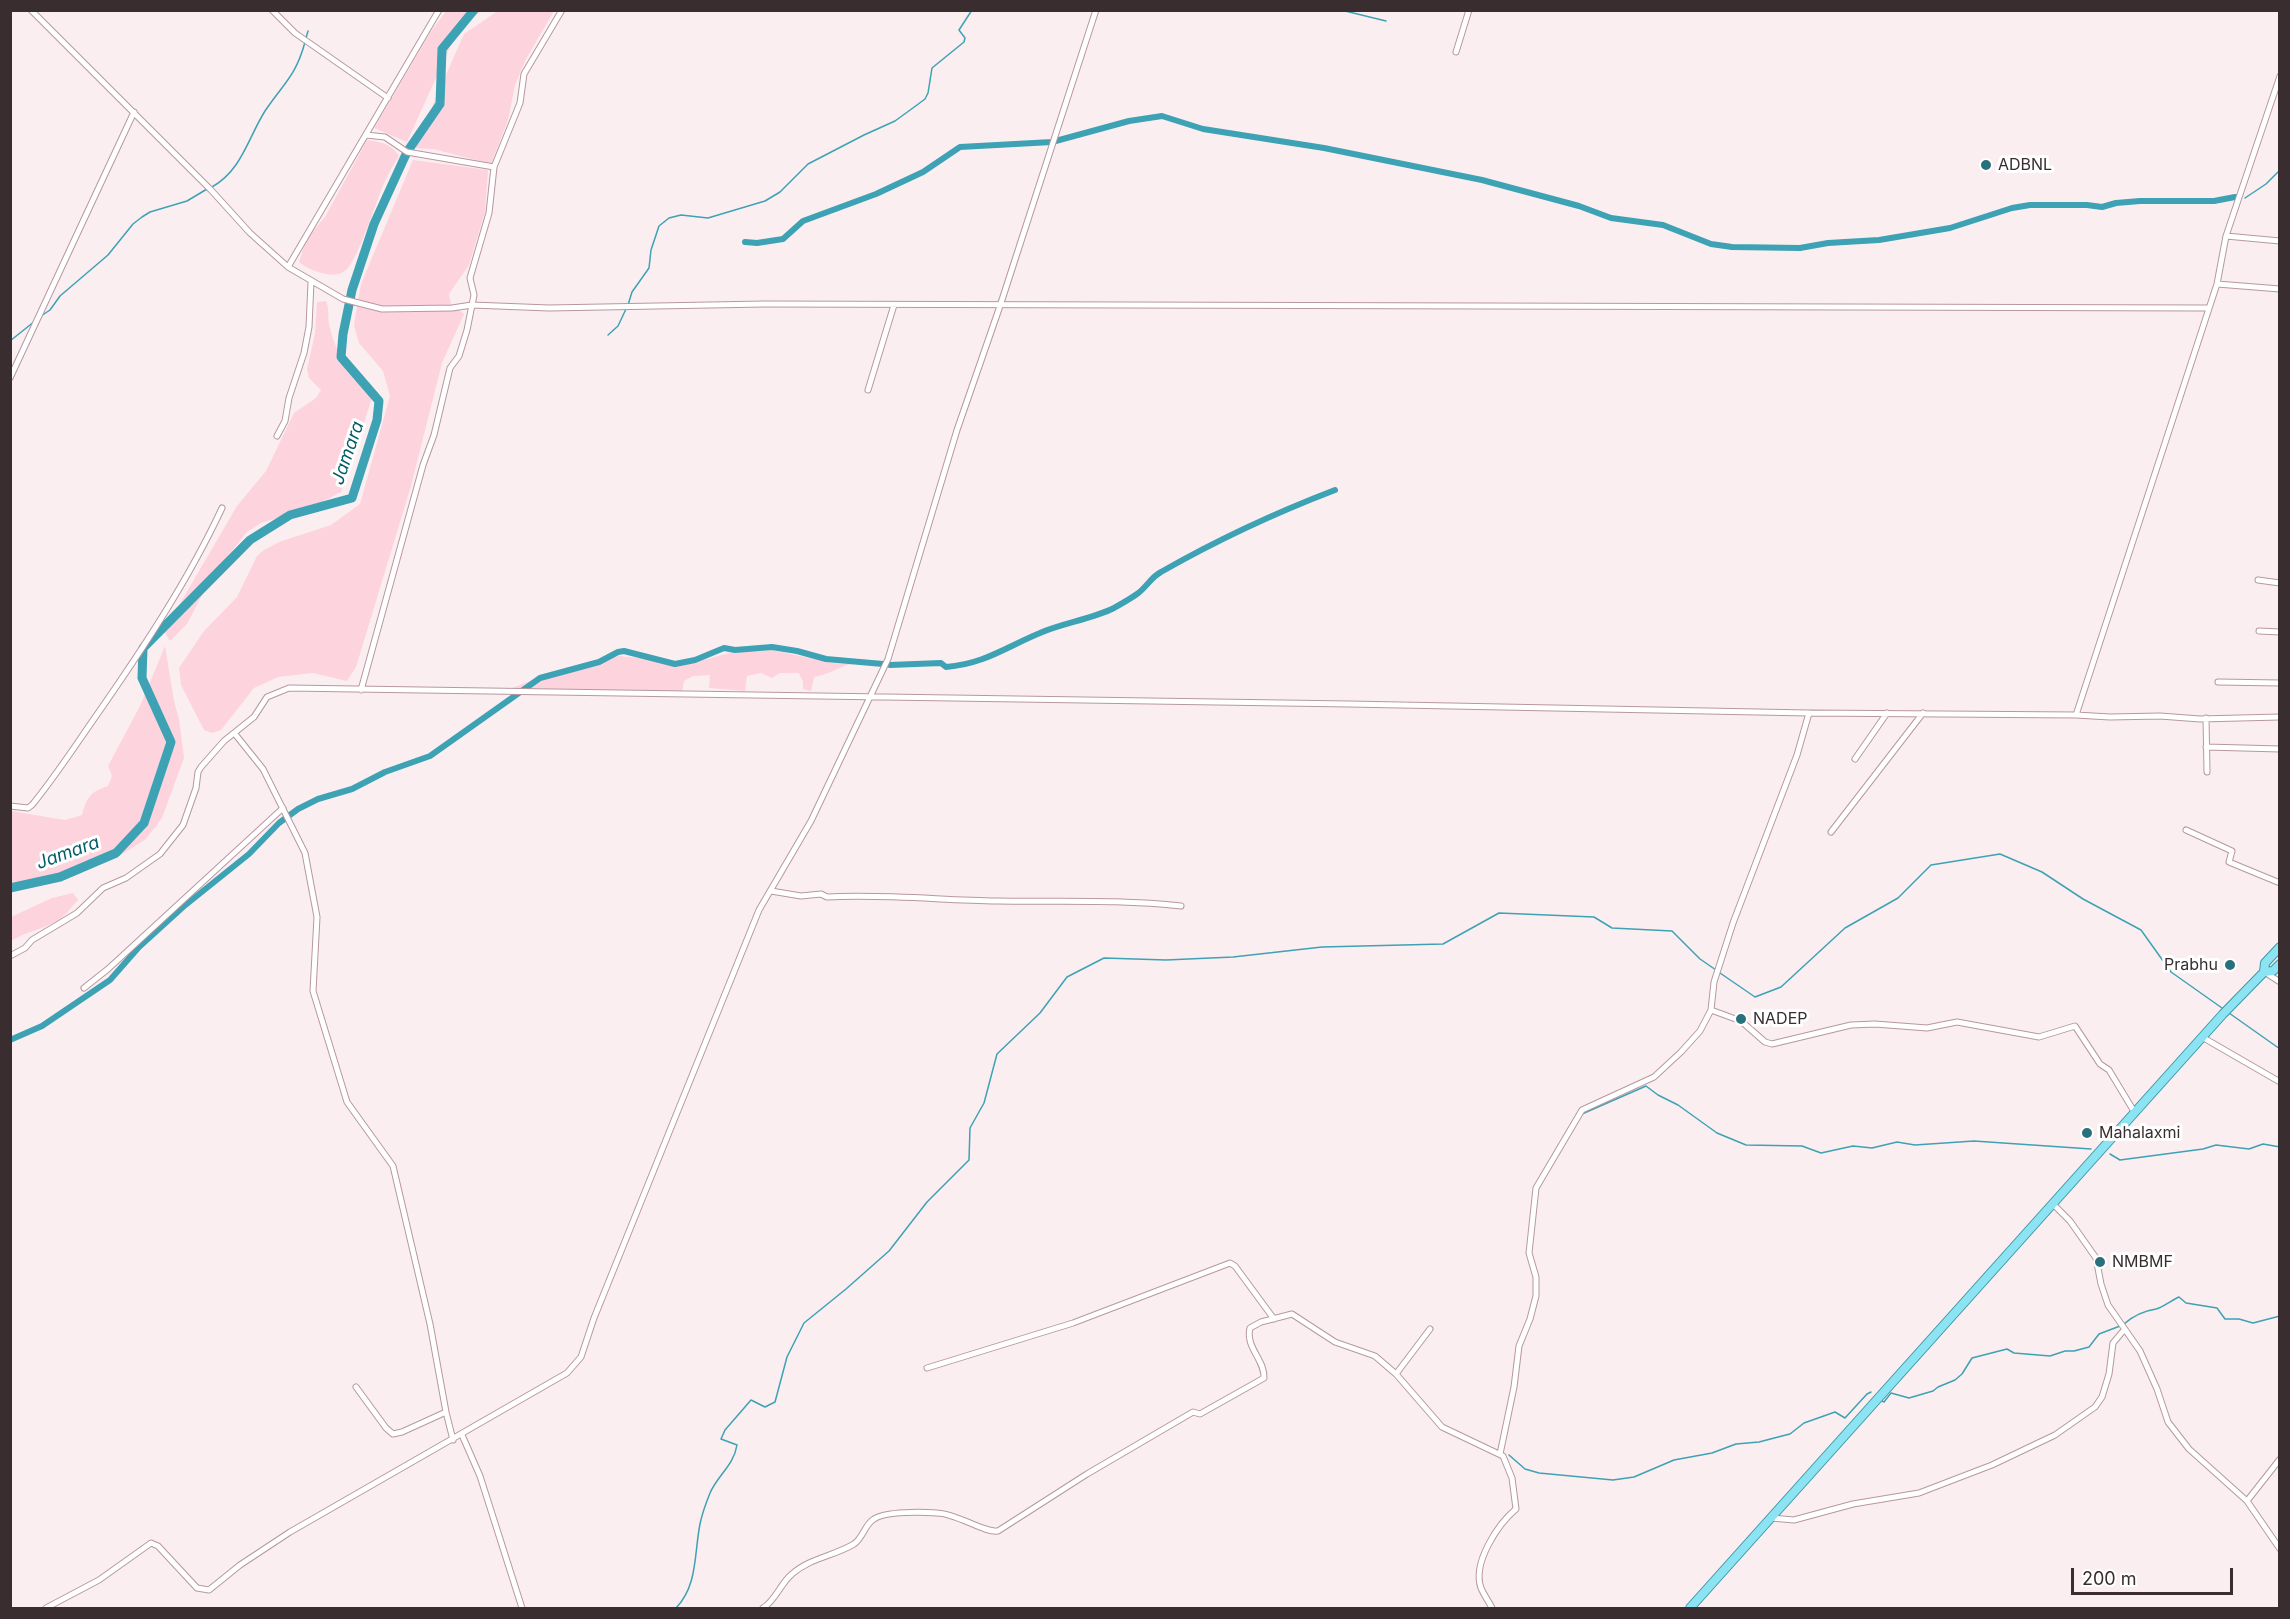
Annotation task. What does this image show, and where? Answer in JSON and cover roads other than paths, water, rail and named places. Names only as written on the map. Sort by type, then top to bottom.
[{"type":"main road","points":[[1690,1608],[1879,1400],[2202,1037],[2264,972],[2265,963],[2280,947]]},
{"type":"main road","points":[[2264,972],[2273,971],[2280,964]]},
{"type":"street","points":[[31,10],[250,232],[288,267],[343,299],[382,309],[452,308],[472,305],[549,308],[764,304],[2208,309]]},
{"type":"street","points":[[272,10],[295,33],[388,98]]},
{"type":"street","points":[[288,267],[439,10]]},
{"type":"street","points":[[361,690],[423,465],[434,435],[450,368],[459,356],[467,330],[474,295],[470,278],[489,213],[494,167],[520,103],[524,74],[562,10]]},
{"type":"street","points":[[46,1608],[99,1580],[151,1543],[158,1546],[197,1588],[209,1590],[240,1565],[290,1532],[567,1373],[581,1357],[594,1318],[750,932],[811,822],[888,659],[957,430],[1000,306],[1096,10]]},
{"type":"street","points":[[1456,52],[1469,10]]},
{"type":"street","points":[[2076,715],[2217,284],[2226,236],[2280,76]]},
{"type":"street","points":[[10,378],[134,112]]},
{"type":"street","points":[[366,135],[385,137],[407,152],[494,167]]},
{"type":"street","points":[[2226,236],[2280,241]]},
{"type":"street","points":[[277,436],[285,421],[289,398],[304,353],[309,327],[311,282]]},
{"type":"street","points":[[2217,284],[2280,289]]},
{"type":"street","points":[[868,390],[894,305]]},
{"type":"street","points":[[10,806],[28,808],[32,806],[115,690],[147,643],[200,552],[222,508]]},
{"type":"street","points":[[2258,580],[2280,583]]},
{"type":"street","points":[[2259,631],[2280,632]]},
{"type":"street","points":[[2218,682],[2280,683]]},
{"type":"street","points":[[10,957],[26,948],[32,940],[76,913],[103,888],[126,878],[160,854],[183,825],[201,767],[224,741],[254,717],[267,697],[289,688],[1809,713],[2280,717]]},
{"type":"street","points":[[1500,1455],[1519,1346],[1536,1296],[1536,1277],[1528,1253],[1536,1188],[1582,1110],[1654,1077],[1700,1031],[1711,1010],[1714,982],[1733,924],[1797,755],[1809,713]]},
{"type":"street","points":[[1855,759],[1887,713]]},
{"type":"street","points":[[1831,832],[1923,713]]},
{"type":"street","points":[[2206,718],[2207,772]]},
{"type":"street","points":[[235,734],[258,760],[303,846],[317,917],[313,991],[347,1102],[393,1166],[430,1324],[453,1440]]},
{"type":"street","points":[[2206,747],[2280,749]]},
{"type":"street","points":[[84,988],[108,969],[283,808]]},
{"type":"street","points":[[2186,830],[2232,852],[2229,862],[2280,883]]},
{"type":"street","points":[[771,891],[801,896],[821,894],[827,897],[870,895],[996,901],[1153,903],[1181,906]]},
{"type":"street","points":[[2264,972],[2280,982]]},
{"type":"street","points":[[1711,1010],[1741,1021],[1765,1042],[1772,1044],[1851,1025],[1875,1024],[1928,1028],[1957,1022],[2039,1037],[2075,1026],[2100,1064],[2109,1070],[2134,1113]]},
{"type":"street","points":[[2202,1037],[2280,1082]]},
{"type":"street","points":[[2053,1204],[2070,1221],[2096,1258],[2108,1305],[2140,1351],[2157,1389],[2168,1422],[2189,1449],[2247,1501],[2280,1549]]},
{"type":"street","points":[[927,1368],[1073,1323],[1230,1263],[1235,1266],[1274,1319]]},
{"type":"street","points":[[763,1608],[771,1603],[781,1585],[793,1573],[810,1562],[853,1545],[873,1519],[886,1515],[940,1512],[992,1532],[998,1531],[1087,1474],[1193,1412],[1200,1414],[1264,1378],[1264,1370],[1248,1337],[1250,1328],[1292,1314],[1335,1342],[1375,1356],[1396,1374],[1442,1427],[1503,1456],[1512,1478],[1516,1509],[1503,1521],[1492,1538],[1480,1565],[1480,1586],[1492,1608]]},
{"type":"street","points":[[1769,1519],[1794,1520],[1853,1504],[1919,1493],[1992,1465],[2055,1435],[2096,1407],[2102,1397],[2109,1374],[2113,1343],[2122,1327]]},
{"type":"street","points":[[1396,1374],[1430,1329]]},
{"type":"street","points":[[356,1387],[393,1434],[446,1412]]},
{"type":"street","points":[[462,1435],[480,1476],[522,1608]]},
{"type":"street","points":[[2247,1501],[2280,1459]]},
{"type":"waterway","name":"Jamara","points":[[10,888],[60,877],[116,853],[144,823],[171,742],[142,678],[143,648],[250,540],[290,515],[352,498],[377,420],[379,401],[341,357],[352,290],[374,224],[407,152],[440,104],[442,49],[474,10]]},
{"type":"waterway","points":[[628,305],[632,292],[649,268],[651,250],[659,226],[669,218],[681,215],[708,218],[765,201],[780,192],[808,164],[895,121],[925,99],[932,68],[964,42],[965,38],[959,30],[972,10]]},
{"type":"waterway","points":[[1341,10],[1386,21]]},
{"type":"waterway","points":[[306,38],[308,31]]},
{"type":"waterway","points":[[212,187],[231,172],[237,163],[265,111],[293,72],[305,42]]},
{"type":"waterway","points":[[745,242],[757,243],[783,239],[803,221],[876,194],[923,172],[960,147],[1052,142],[1129,121],[1162,116],[1203,129],[1324,148],[1482,180],[1579,206],[1611,218],[1663,225],[1711,244],[1732,247],[1800,248],[1828,243],[1879,240],[1950,228],[2012,208],[2030,205],[2102,207],[2140,201],[2214,201],[2235,197]]},
{"type":"waterway","points":[[2245,198],[2266,184],[2280,170]]},
{"type":"waterway","points":[[41,316],[50,310],[60,296],[108,255],[133,224],[142,217],[150,212],[187,201],[207,189]]},
{"type":"waterway","points":[[608,335],[618,326],[626,309]]},
{"type":"waterway","points":[[10,341],[35,321]]},
{"type":"waterway","points":[[890,665],[941,663],[946,667],[960,665],[994,654],[1049,630],[1105,612],[1137,594],[1157,574],[1203,549],[1335,490]]},
{"type":"waterway","points":[[10,1040],[42,1026],[110,980],[139,947],[183,907],[249,854],[279,823],[298,809],[318,799],[352,789],[385,772],[430,756],[540,678],[599,662],[624,651],[675,664],[695,660],[724,648],[735,650],[772,647],[826,659],[883,664]]},
{"type":"waterway","points":[[1720,973],[1755,997],[1781,987],[1845,928],[1898,898],[1931,865],[2000,854],[2042,872],[2083,899],[2141,930],[2171,972],[2222,1008]]},
{"type":"waterway","points":[[676,1608],[692,1579],[700,1524],[707,1501],[713,1487],[729,1464],[737,1445],[721,1439],[725,1430],[751,1400],[765,1407],[775,1402],[787,1357],[804,1323],[889,1251],[927,1202],[969,1160],[970,1128],[984,1103],[997,1054],[1040,1013],[1067,977],[1104,958],[1166,960],[1233,957],[1322,947],[1443,944],[1499,913],[1594,917],[1612,928],[1672,931],[1700,959],[1716,970]]},
{"type":"waterway","points":[[2229,1013],[2280,1049]]},
{"type":"waterway","points":[[1582,1114],[1646,1086],[1678,1105],[1717,1133],[1746,1145],[1802,1146],[1821,1153],[1853,1146],[1872,1148],[1897,1142],[1915,1145],[1974,1141],[2091,1149]]},
{"type":"waterway","points":[[2110,1154],[2120,1160],[2203,1149],[2216,1145],[2249,1149],[2263,1144],[2280,1147]]},
{"type":"waterway","points":[[2124,1324],[2139,1314],[2159,1308],[2179,1297],[2186,1303],[2217,1308],[2225,1319],[2239,1319],[2253,1323],[2280,1316]]},
{"type":"waterway","points":[[1880,1400],[1884,1402],[1891,1393],[1909,1398],[1933,1391],[1955,1380],[1962,1374],[1972,1358],[2007,1349],[2014,1353],[2050,1356],[2065,1351],[2074,1351],[2089,1347],[2099,1334],[2120,1326]]},
{"type":"waterway","points":[[1509,1455],[1525,1469],[1539,1473],[1613,1480],[1634,1477],[1674,1460],[1712,1453],[1736,1444],[1759,1442],[1790,1434],[1804,1423],[1835,1412],[1845,1418],[1871,1392]]},
{"type":"place","name":"ADBNL","points":[[1986,165]]},
{"type":"place","name":"Prabhu","points":[[2230,965]]},
{"type":"place","name":"NADEP","points":[[1741,1019]]},
{"type":"place","name":"Mahalaxmi","points":[[2087,1133]]},
{"type":"place","name":"NMBMF","points":[[2100,1262]]}]
